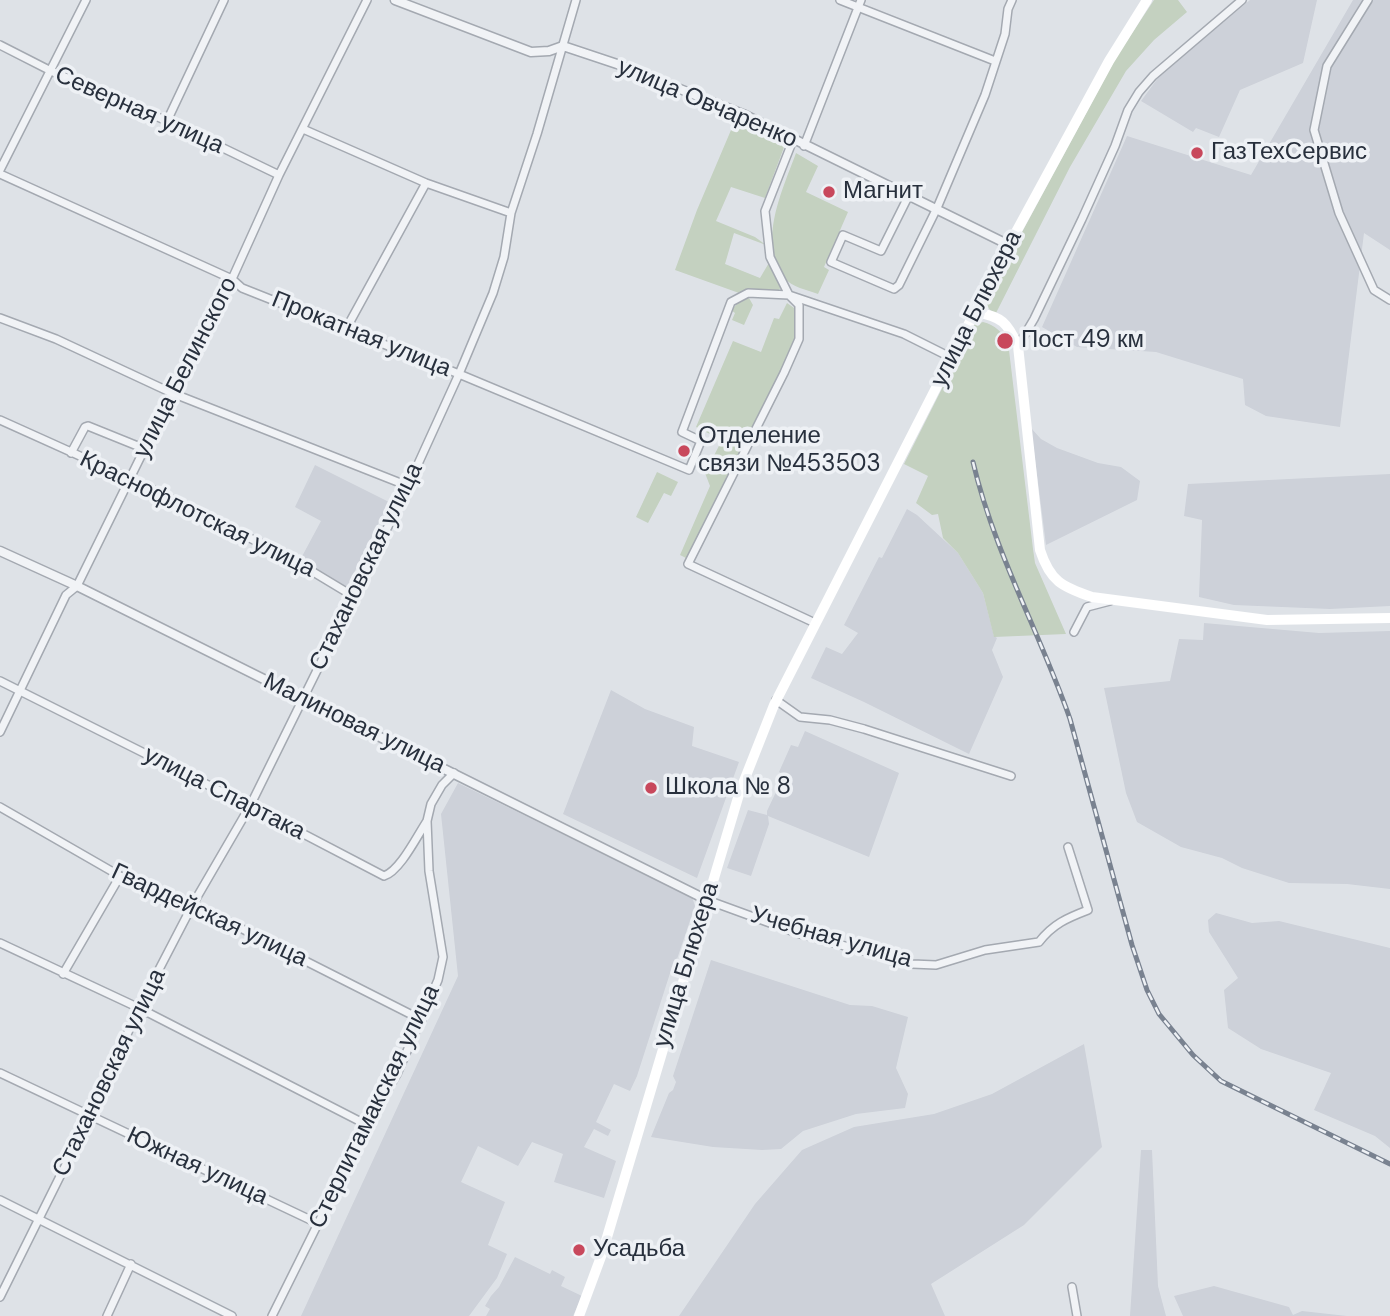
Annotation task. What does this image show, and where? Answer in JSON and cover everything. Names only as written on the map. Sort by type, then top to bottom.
[{"type":"main road","name":"улица Блюхера","points":[[579,1316],[602,1254],[740,791],[776,700],[1009,245],[1109,61],[1147,0]]},
{"type":"main road","points":[[976,312],[1003,321],[1010,328],[1018,346],[1038,540],[1043,561],[1050,574],[1066,588],[1092,597],[1267,620],[1390,618]]},
{"type":"street","points":[[0,172],[86,0]]},
{"type":"street","points":[[167,121],[224,0]]},
{"type":"street","name":"улица Белинского","points":[[0,732],[66,595],[78,586],[172,393],[232,279],[279,175],[367,0]]},
{"type":"street","name":"улица Овчаренко","points":[[395,0],[531,52],[549,51],[563,46],[617,64],[743,114],[1009,245]]},
{"type":"street","name":"Стахановская улица","points":[[0,1297],[90,1116],[139,1008],[193,904],[250,806],[408,486],[459,374],[497,281],[511,213],[576,0]]},
{"type":"street","points":[[840,0],[860,4],[995,61]]},
{"type":"street","points":[[908,197],[881,251],[843,235],[831,262],[894,289],[899,285],[937,208],[985,94],[1005,33],[1012,0]]},
{"type":"street","points":[[1018,346],[1034,319],[1082,219],[1128,110],[1139,92],[1153,76],[1242,0]]},
{"type":"street","points":[[1368,0],[1327,66],[1314,130],[1339,214],[1374,290],[1390,300]]},
{"type":"street","points":[[804,146],[860,4]]},
{"type":"street","name":"Северная улица","points":[[0,45],[279,175]]},
{"type":"street","points":[[303,129],[426,183],[511,213]]},
{"type":"street","points":[[793,140],[765,211],[770,257],[789,295],[799,305],[799,339],[688,564],[815,622]]},
{"type":"street","name":"Прокатная улица","points":[[0,172],[232,279],[242,288],[459,374],[689,470],[701,441],[682,432],[732,302],[748,293],[789,295]]},
{"type":"street","points":[[346,330],[426,183]]},
{"type":"street","points":[[789,295],[904,334],[952,358]]},
{"type":"street","points":[[0,318],[56,339],[172,393],[408,486]]},
{"type":"street","name":"Краснофлотская улица","points":[[0,420],[131,479],[290,558],[353,596]]},
{"type":"street","points":[[71,453],[88,426],[145,449]]},
{"type":"street","name":"Малиновая улица","points":[[0,551],[78,586],[707,900]]},
{"type":"street","points":[[1074,632],[1087,607],[1112,600]]},
{"type":"street","name":"улица Спартака","points":[[0,681],[384,876],[398,865],[427,821]]},
{"type":"street","points":[[776,700],[800,717],[830,720],[864,729],[1011,776]]},
{"type":"street","name":"Стерлитамакская улица","points":[[272,1316],[367,1125],[397,1074],[438,980],[443,957],[429,871],[427,821],[431,804],[442,785],[454,773]]},
{"type":"street","name":"Гвардейская улица","points":[[0,807],[120,876],[193,904],[422,1020]]},
{"type":"street","name":"Учебная улица","points":[[707,900],[800,934],[912,964],[936,965],[985,950],[1039,942],[1060,921],[1088,910],[1068,847]]},
{"type":"street","points":[[63,974],[120,876]]},
{"type":"street","points":[[0,943],[139,1008],[367,1125]]},
{"type":"street","name":"Южная улица","points":[[0,1073],[318,1224]]},
{"type":"street","points":[[0,1200],[232,1316]]},
{"type":"street","points":[[107,1316],[131,1264]]},
{"type":"street","points":[[1072,1287],[1077,1316]]},
{"type":"shaded area","points":[[1250,0],[1317,0],[1303,63],[1240,90],[1219,137],[1196,128],[1193,132],[1141,101],[1161,74]]},
{"type":"shaded area","points":[[1353,0],[1390,0],[1390,250],[1364,233],[1340,427],[1266,416],[1245,405],[1243,379],[1156,352],[1077,347],[1042,327],[1127,136],[1251,175]]},
{"type":"shaded area","points":[[1031,428],[1041,439],[1057,448],[1098,463],[1121,467],[1140,481],[1137,500],[1046,545]]},
{"type":"shaded area","points":[[315,465],[389,502],[347,587],[299,562],[321,521],[295,507]]},
{"type":"shaded area","points":[[1390,474],[1390,606],[1330,609],[1234,605],[1199,597],[1202,520],[1184,516],[1188,484]]},
{"type":"shaded area","points":[[907,509],[958,553],[983,593],[994,636],[997,638],[992,650],[1003,677],[969,754],[811,678],[826,647],[842,654],[858,633],[844,625]]},
{"type":"shaded area","points":[[1204,623],[1319,633],[1390,631],[1390,889],[1347,884],[1289,883],[1242,868],[1222,858],[1181,847],[1137,822],[1126,793],[1104,688],[1170,681],[1179,639],[1203,640]]},
{"type":"shaded area","name":"Школа № 8","points":[[611,690],[645,709],[694,727],[692,746],[739,762],[697,878],[563,814]]},
{"type":"shaded area","points":[[805,731],[899,773],[869,857],[768,816],[769,824],[751,876],[727,868],[748,810],[767,815],[784,775],[779,772],[791,745],[798,747]]},
{"type":"shaded area","points":[[458,783],[692,897],[695,906],[637,1076],[630,1091],[614,1084],[596,1122],[611,1130],[608,1136],[594,1129],[584,1147],[616,1161],[604,1198],[554,1182],[563,1154],[532,1142],[518,1166],[478,1146],[461,1182],[505,1202],[488,1245],[507,1254],[497,1278],[469,1316],[301,1316],[458,976],[441,814]]},
{"type":"shaded area","points":[[1216,913],[1252,923],[1279,921],[1390,948],[1390,1148],[1375,1136],[1314,1110],[1331,1073],[1261,1049],[1228,1028],[1224,990],[1238,978],[1209,932],[1208,920]]},
{"type":"shaded area","points":[[711,960],[850,1005],[872,1006],[908,1017],[896,1068],[908,1094],[905,1108],[856,1114],[803,1131],[781,1149],[713,1147],[651,1137],[676,1082],[673,1076]]},
{"type":"shaded area","points":[[1084,1044],[1102,1147],[1024,1225],[931,1284],[945,1316],[679,1316],[755,1204],[802,1150],[854,1127],[934,1114],[992,1094]]},
{"type":"shaded area","points":[[1141,1150],[1152,1150],[1158,1286],[1166,1316],[1130,1316]]},
{"type":"shaded area","points":[[515,1257],[550,1274],[552,1270],[565,1277],[561,1286],[582,1296],[573,1316],[486,1316],[490,1309],[485,1306]]},
{"type":"shaded area","points":[[1214,1286],[1289,1307],[1293,1315],[1302,1311],[1347,1316],[1183,1316],[1174,1296]]},
{"type":"green space","points":[[1154,0],[1178,0],[1187,12],[1154,40],[1126,71],[1070,167],[996,313],[990,310],[986,304],[993,286],[1117,56]]},
{"type":"green space","points":[[734,123],[786,142],[765,198],[731,187],[716,221],[755,237],[766,245],[734,233],[725,264],[760,278],[770,261],[781,287],[779,290],[749,290],[739,293],[675,270]]},
{"type":"green space","points":[[796,153],[818,166],[806,192],[848,212],[824,267],[829,270],[818,294],[795,286],[784,278],[776,264],[773,248],[779,199]]},
{"type":"green space","points":[[749,298],[753,305],[744,325],[732,320],[735,313],[731,310],[740,301]]},
{"type":"green space","points":[[787,303],[797,310],[796,340],[688,559],[680,555],[710,486],[705,473],[722,440],[696,427],[733,341],[761,352],[774,318],[779,319]]},
{"type":"green space","points":[[983,322],[998,329],[1008,342],[1035,563],[1066,634],[994,637],[983,593],[958,553],[943,538],[938,514],[932,515],[916,503],[928,476],[904,464],[974,325]]},
{"type":"green space","points":[[657,472],[678,482],[671,496],[664,493],[648,523],[636,517]]},
{"type":"railway","points":[[973,462],[1005,560],[1070,719],[1132,945],[1147,990],[1159,1014],[1193,1055],[1221,1081],[1390,1164]]},
{"type":"place","name":"ГазТехСервис","points":[[1197,153]]},
{"type":"place","name":"Магнит","points":[[829,192]]},
{"type":"place","name":"Пост 49 км","points":[[1005,341]]},
{"type":"place","name":"Отделение связи №453503","points":[[684,451]]},
{"type":"place","name":"Школа № 8","points":[[651,788]]},
{"type":"place","name":"Усадьба","points":[[579,1250]]}]
